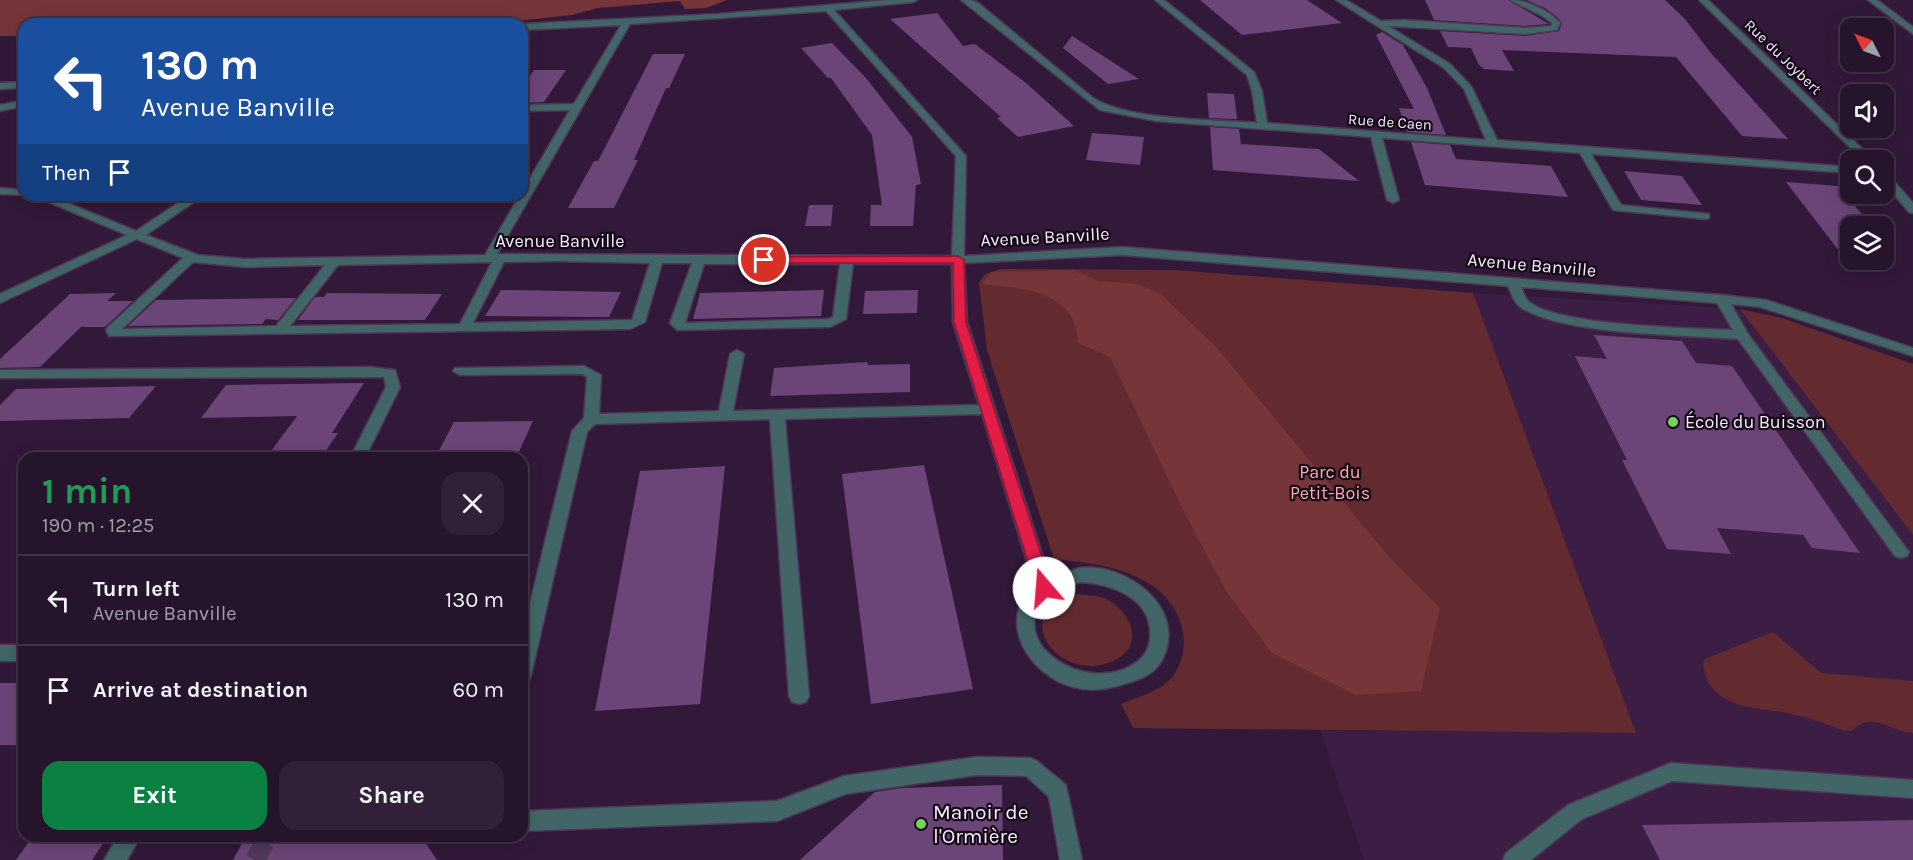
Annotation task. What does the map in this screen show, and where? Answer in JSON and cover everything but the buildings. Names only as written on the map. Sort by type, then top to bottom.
[{"type":"street","points":[[528,27],[829,9],[913,0]]},
{"type":"street","name":"Rue de Caen","points":[[965,0],[975,5],[1090,100],[1103,108],[1156,118],[1263,127],[1840,169]]},
{"type":"street","points":[[1159,0],[1251,74],[1257,91],[1263,127]]},
{"type":"street","points":[[1340,0],[1447,66],[1468,88],[1493,144]]},
{"type":"street","points":[[1380,24],[1404,23],[1525,31],[1554,28],[1556,23],[1547,15],[1514,0]]},
{"type":"street","name":"Rue du Joybert","points":[[1703,0],[1859,150]]},
{"type":"street","points":[[1872,0],[1913,31]]},
{"type":"street","points":[[829,9],[961,156],[958,260],[960,322],[1044,588]]},
{"type":"street","points":[[1890,14],[1913,15]]},
{"type":"street","points":[[528,196],[576,107],[626,22]]},
{"type":"street","points":[[0,86],[18,85]]},
{"type":"street","points":[[0,108],[18,104]]},
{"type":"street","points":[[528,108],[576,107]]},
{"type":"street","points":[[1376,136],[1393,200]]},
{"type":"street","points":[[1584,151],[1617,208],[1706,216]]},
{"type":"street","points":[[1894,188],[1913,210]]},
{"type":"street","points":[[0,191],[18,192]]},
{"type":"street","name":"Avenue Banville","points":[[54,201],[191,257],[244,263],[495,258],[958,260],[1122,251],[1761,303],[1913,352]]},
{"type":"street","points":[[0,299],[139,234],[189,201]]},
{"type":"street","points":[[464,328],[495,258],[526,201]]},
{"type":"street","points":[[191,257],[113,330],[114,333],[630,325],[638,322],[657,259]]},
{"type":"street","points":[[699,260],[677,323],[682,327],[830,323],[839,319],[847,260]]},
{"type":"street","points":[[279,331],[335,261]]},
{"type":"street","points":[[1512,281],[1518,297],[1528,307],[1562,319],[1600,325],[1742,335]]},
{"type":"street","points":[[1721,299],[1742,335],[1901,552]]},
{"type":"street","points":[[725,416],[737,354]]},
{"type":"street","points":[[460,370],[584,370],[594,375],[591,419],[580,431],[528,650]]},
{"type":"street","points":[[0,374],[370,371],[390,373],[393,387],[360,452]]},
{"type":"street","points":[[591,419],[987,409]]},
{"type":"street","points":[[777,414],[800,696]]},
{"type":"street","points":[[1080,575],[1100,576],[1120,581],[1138,591],[1151,605],[1160,621],[1161,638],[1156,655],[1142,670],[1123,680],[1099,683],[1074,680],[1053,670],[1035,655],[1026,638],[1024,619],[1030,602],[1044,588],[1060,579],[1080,575]]},
{"type":"street","points":[[0,653],[18,653]]},
{"type":"street","points":[[528,821],[777,811],[844,785],[977,766],[1030,767],[1059,792],[1071,860]]},
{"type":"street","points":[[1514,860],[1575,812],[1671,771],[1913,789]]},
{"type":"street","points":[[115,860],[126,842]]},
{"type":"shaded area","points":[[0,0],[727,0],[706,8],[685,9],[680,1],[598,8],[572,15],[528,20],[18,18],[18,36],[0,36]]},
{"type":"shaded area","points":[[1073,270],[1099,281],[1137,284],[1161,294],[1216,347],[1390,558],[1440,608],[1421,691],[1356,695],[1272,653],[1226,591],[1183,510],[1110,357],[1078,343],[1073,320],[1057,302],[1033,292],[982,284],[991,272]]},
{"type":"shaded area","name":"École du Buisson","points":[[1473,293],[1740,309],[1913,535],[1913,860],[1364,860],[1320,730],[1636,733]]},
{"type":"green space","name":"Parc du Petit-Bois","points":[[1001,269],[1175,270],[1473,293],[1636,733],[1133,728],[1121,704],[1156,690],[1173,676],[1184,648],[1180,620],[1164,595],[1139,578],[1108,567],[1054,559],[987,350],[979,282],[985,274]]},
{"type":"green space","points":[[1740,309],[1782,318],[1913,364],[1913,535]]},
{"type":"green space","points":[[1077,594],[1104,598],[1113,603],[1127,617],[1131,626],[1131,644],[1126,652],[1117,659],[1096,666],[1077,664],[1061,657],[1049,645],[1043,631],[1044,616],[1055,603]]},
{"type":"green space","points":[[1773,632],[1821,673],[1913,681],[1913,733],[1874,722],[1867,722],[1851,731],[1845,731],[1798,716],[1743,706],[1731,702],[1712,688],[1703,665],[1705,659]]},
{"type":"tunnel","points":[[255,860],[265,842]]},
{"type":"place","name":"École du Buisson","points":[[1673,422]]},
{"type":"place","name":"Manoir de l'Ormière","points":[[921,824]]},
{"type":"route","points":[[764,260],[958,260],[960,322],[1044,588]]}]
